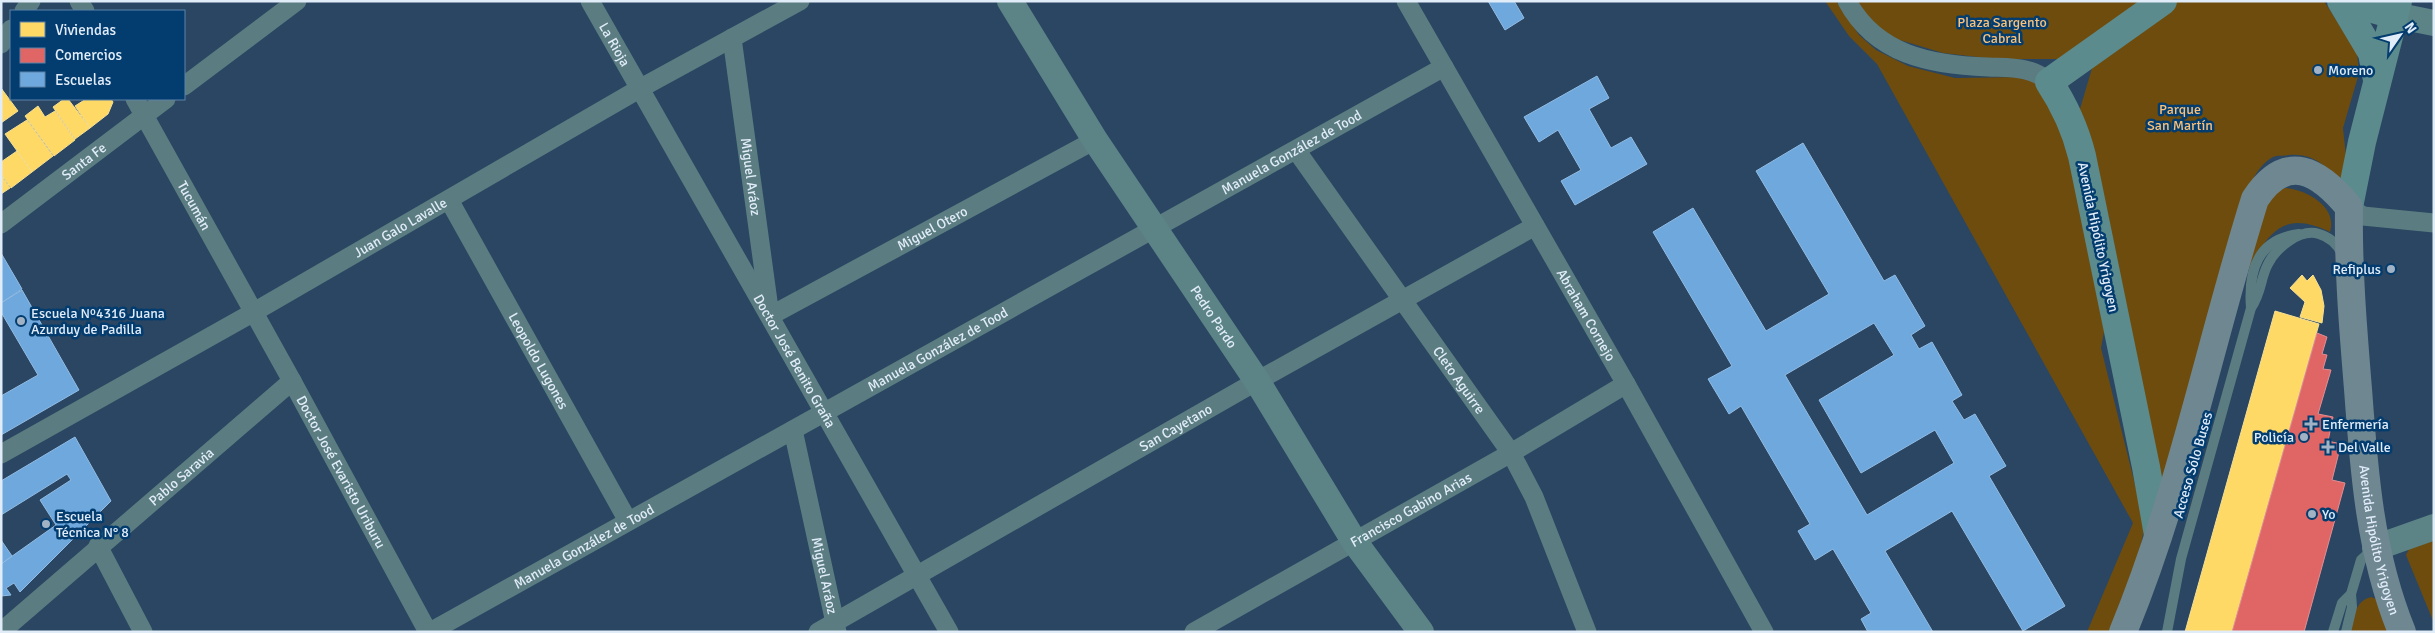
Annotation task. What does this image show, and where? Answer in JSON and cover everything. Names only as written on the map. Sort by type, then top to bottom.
[{"type":"highway","name":"Avenida Hipólito Yrigoyen","points":[[2123,632],[2158,535],[2192,426],[2255,198],[2271,179],[2284,172],[2299,170],[2322,179],[2349,207],[2349,276],[2363,457],[2375,548],[2388,594],[2402,632]]},
{"type":"main road","points":[[2049,82],[2163,1]]},
{"type":"main road","points":[[2343,1],[2396,8]]},
{"type":"main road","points":[[2343,1],[2372,53],[2377,84]]},
{"type":"main road","name":"Avenida Hipólito Yrigoyen","points":[[2349,207],[2396,8]]},
{"type":"main road","name":"Avenida Hipólito Yrigoyen","points":[[2049,82],[2067,111],[2075,130],[2082,156],[2146,467],[2158,535]]},
{"type":"street","points":[[185,85],[297,1]]},
{"type":"street","name":"La Rioja","points":[[590,1],[639,89]]},
{"type":"street","name":"Juan Galo Lavalle","points":[[1,454],[254,312],[639,89],[800,1]]},
{"type":"street","name":"Pedro Pardo","points":[[1010,1],[1095,140],[1257,381],[1354,541],[1420,632]]},
{"type":"street","name":"Abraham Cornejo","points":[[1406,1],[1626,384],[1764,632]]},
{"type":"street","points":[[1847,1],[1862,25],[1882,43],[1909,54],[1957,66],[2029,69],[2040,74],[2049,82]]},
{"type":"street","points":[[2396,8],[2434,23]]},
{"type":"street","points":[[1,44],[10,30]]},
{"type":"street","name":"Miguel Aráoz","points":[[732,38],[770,316]]},
{"type":"street","name":"Manuela González de Tood","points":[[429,632],[1444,67]]},
{"type":"street","name":"Doctor José Benito Graña","points":[[639,89],[949,632]]},
{"type":"street","name":"Tucumán","points":[[136,100],[254,312]]},
{"type":"street","name":"Santa Fe","points":[[1,224],[165,100]]},
{"type":"street","name":"Miguel Otero","points":[[770,316],[1095,140]]},
{"type":"street","name":"Cleto Aguirre","points":[[1296,150],[1511,454],[1534,497],[1587,632]]},
{"type":"street","name":"Leopoldo Lugones","points":[[449,200],[628,521]]},
{"type":"street","points":[[2349,207],[2363,216],[2434,222]]},
{"type":"street","name":"San Cayetano","points":[[818,632],[836,627],[918,576],[1257,381],[1535,226]]},
{"type":"street","name":"Doctor José Evaristo Uriburu","points":[[254,312],[429,632]]},
{"type":"street","name":"Pablo Saravia","points":[[2,632],[98,546],[292,382]]},
{"type":"street","name":"Francisco Gabino Arias","points":[[1194,632],[1511,454],[1626,384]]},
{"type":"street","name":"Miguel Aráoz","points":[[793,430],[836,627]]},
{"type":"street","points":[[2375,548],[2434,527]]},
{"type":"street","points":[[98,546],[143,632]]},
{"type":"lane","name":"Acceso Sólo Buses","points":[[2167,632],[2181,559],[2251,308],[2259,296],[2268,265],[2276,252],[2298,236],[2316,233],[2334,242],[2344,259],[2349,276]]},
{"type":"lane","points":[[2346,632],[2352,607],[2351,594],[2361,560],[2369,551],[2375,548]]},
{"type":"lane","points":[[2333,631],[2342,603],[2351,594]]},
{"type":"green space","points":[[1825,1],[1836,1],[1859,35],[1876,50],[1908,66],[1955,78],[2026,77],[2036,81],[2064,126],[2107,314],[2101,348],[2145,525],[2140,549],[2111,632],[2087,632],[2133,523],[1877,64],[1849,36]]},
{"type":"green space","name":"Plaza Sargento Cabral","points":[[1857,1],[2148,1],[2066,59],[1995,59],[1943,53],[1890,37],[1862,12]]},
{"type":"green space","name":"Parque San Martín","points":[[2176,1],[2324,1],[2357,53],[2359,73],[2343,128],[2346,157],[2339,185],[2325,166],[2312,158],[2297,155],[2273,157],[2262,165],[2254,177],[2162,488],[2146,423],[2080,109],[2095,58]]},
{"type":"green space","points":[[2286,188],[2303,192],[2319,201],[2329,215],[2331,223],[2330,232],[2300,223],[2289,224],[2270,236],[2247,272],[2267,198],[2274,191]]},
{"type":"green space","points":[[2434,535],[2434,623],[2406,555],[2413,541]]},
{"type":"green space","points":[[2371,597],[2376,599],[2390,632],[2350,632],[2358,606]]},
{"type":"building: Viviendas","points":[[1,88],[18,111],[1,123]]},
{"type":"building: Viviendas","points":[[63,100],[69,100],[90,128],[75,139],[53,107]]},
{"type":"building: Viviendas","points":[[84,100],[112,100],[113,102],[108,114],[90,128],[75,106]]},
{"type":"building: Viviendas","points":[[38,106],[45,117],[55,111],[75,140],[54,156],[25,116]]},
{"type":"building: Viviendas","points":[[27,120],[53,156],[32,172],[5,134]]},
{"type":"building: Viviendas","points":[[17,151],[32,172],[11,188],[1,174],[1,162]]},
{"type":"building: Viviendas","points":[[1,175],[10,188],[1,194]]},
{"type":"building: Viviendas","points":[[2302,275],[2307,281],[2313,275],[2321,290],[2324,306],[2322,323],[2300,317],[2305,302],[2290,288]]},
{"type":"building: Viviendas","points":[[2275,311],[2319,324],[2232,632],[2185,632]]},
{"type":"building: Comercios","points":[[2317,333],[2327,337],[2322,354],[2327,355],[2323,369],[2331,370],[2318,414],[2333,417],[2328,441],[2341,444],[2332,480],[2345,483],[2304,632],[2232,632]]},
{"type":"building: Escuelas","points":[[1488,1],[1514,1],[1524,18],[1505,30]]},
{"type":"building: Escuelas","points":[[1597,76],[1609,98],[1589,109],[1611,148],[1631,137],[1647,164],[1575,205],[1561,181],[1581,170],[1558,130],[1539,142],[1524,117]]},
{"type":"building: Escuelas","points":[[1803,143],[1884,281],[1895,275],[1925,326],[1911,335],[1919,349],[1932,342],[1962,395],[1952,401],[1964,420],[1975,414],[2006,466],[1989,476],[2065,606],[2023,631],[1952,511],[1885,551],[1933,632],[1868,632],[1861,619],[1871,613],[1833,549],[1815,560],[1798,531],[1810,524],[1741,406],[1729,414],[1708,379],[1732,366],[1653,232],[1693,208],[1766,331],[1829,294],[1756,171]],"holes":[[[1874,323],[1894,355],[1819,400],[1861,473],[1935,430],[1954,463],[1867,515],[1785,375]]]},
{"type":"building: Escuelas","name":"Escuela Nº4316 Juana Azurduy de Padilla","points":[[1,253],[22,289],[1,303]]},
{"type":"building: Escuelas","name":"Escuela Nº4316 Juana Azurduy de Padilla","points":[[22,290],[79,390],[1,435],[1,396],[38,375],[1,312],[1,303]]},
{"type":"building: Escuelas","name":"Escuela Técnica N° 8","points":[[75,437],[111,501],[20,592],[14,583],[6,588],[11,595],[1,596],[1,564],[56,525],[40,500],[71,480],[67,474],[1,515],[1,481]]},
{"type":"building: Escuelas","points":[[1,540],[12,556],[1,564]]},
{"type":"place","name":"Moreno","points":[[2318,70]]},
{"type":"place","name":"Refiplus","points":[[2391,269]]},
{"type":"place","name":"Escuela Nº4316 Juana Azurduy de Padilla","points":[[21,321]]},
{"type":"place","name":"Enfermería","points":[[2311,424]]},
{"type":"place","name":"Policía","points":[[2304,437]]},
{"type":"place","name":"Del Valle","points":[[2328,447]]},
{"type":"place","name":"Yo","points":[[2312,514]]},
{"type":"place","name":"Escuela Técnica N° 8","points":[[46,524]]}]
